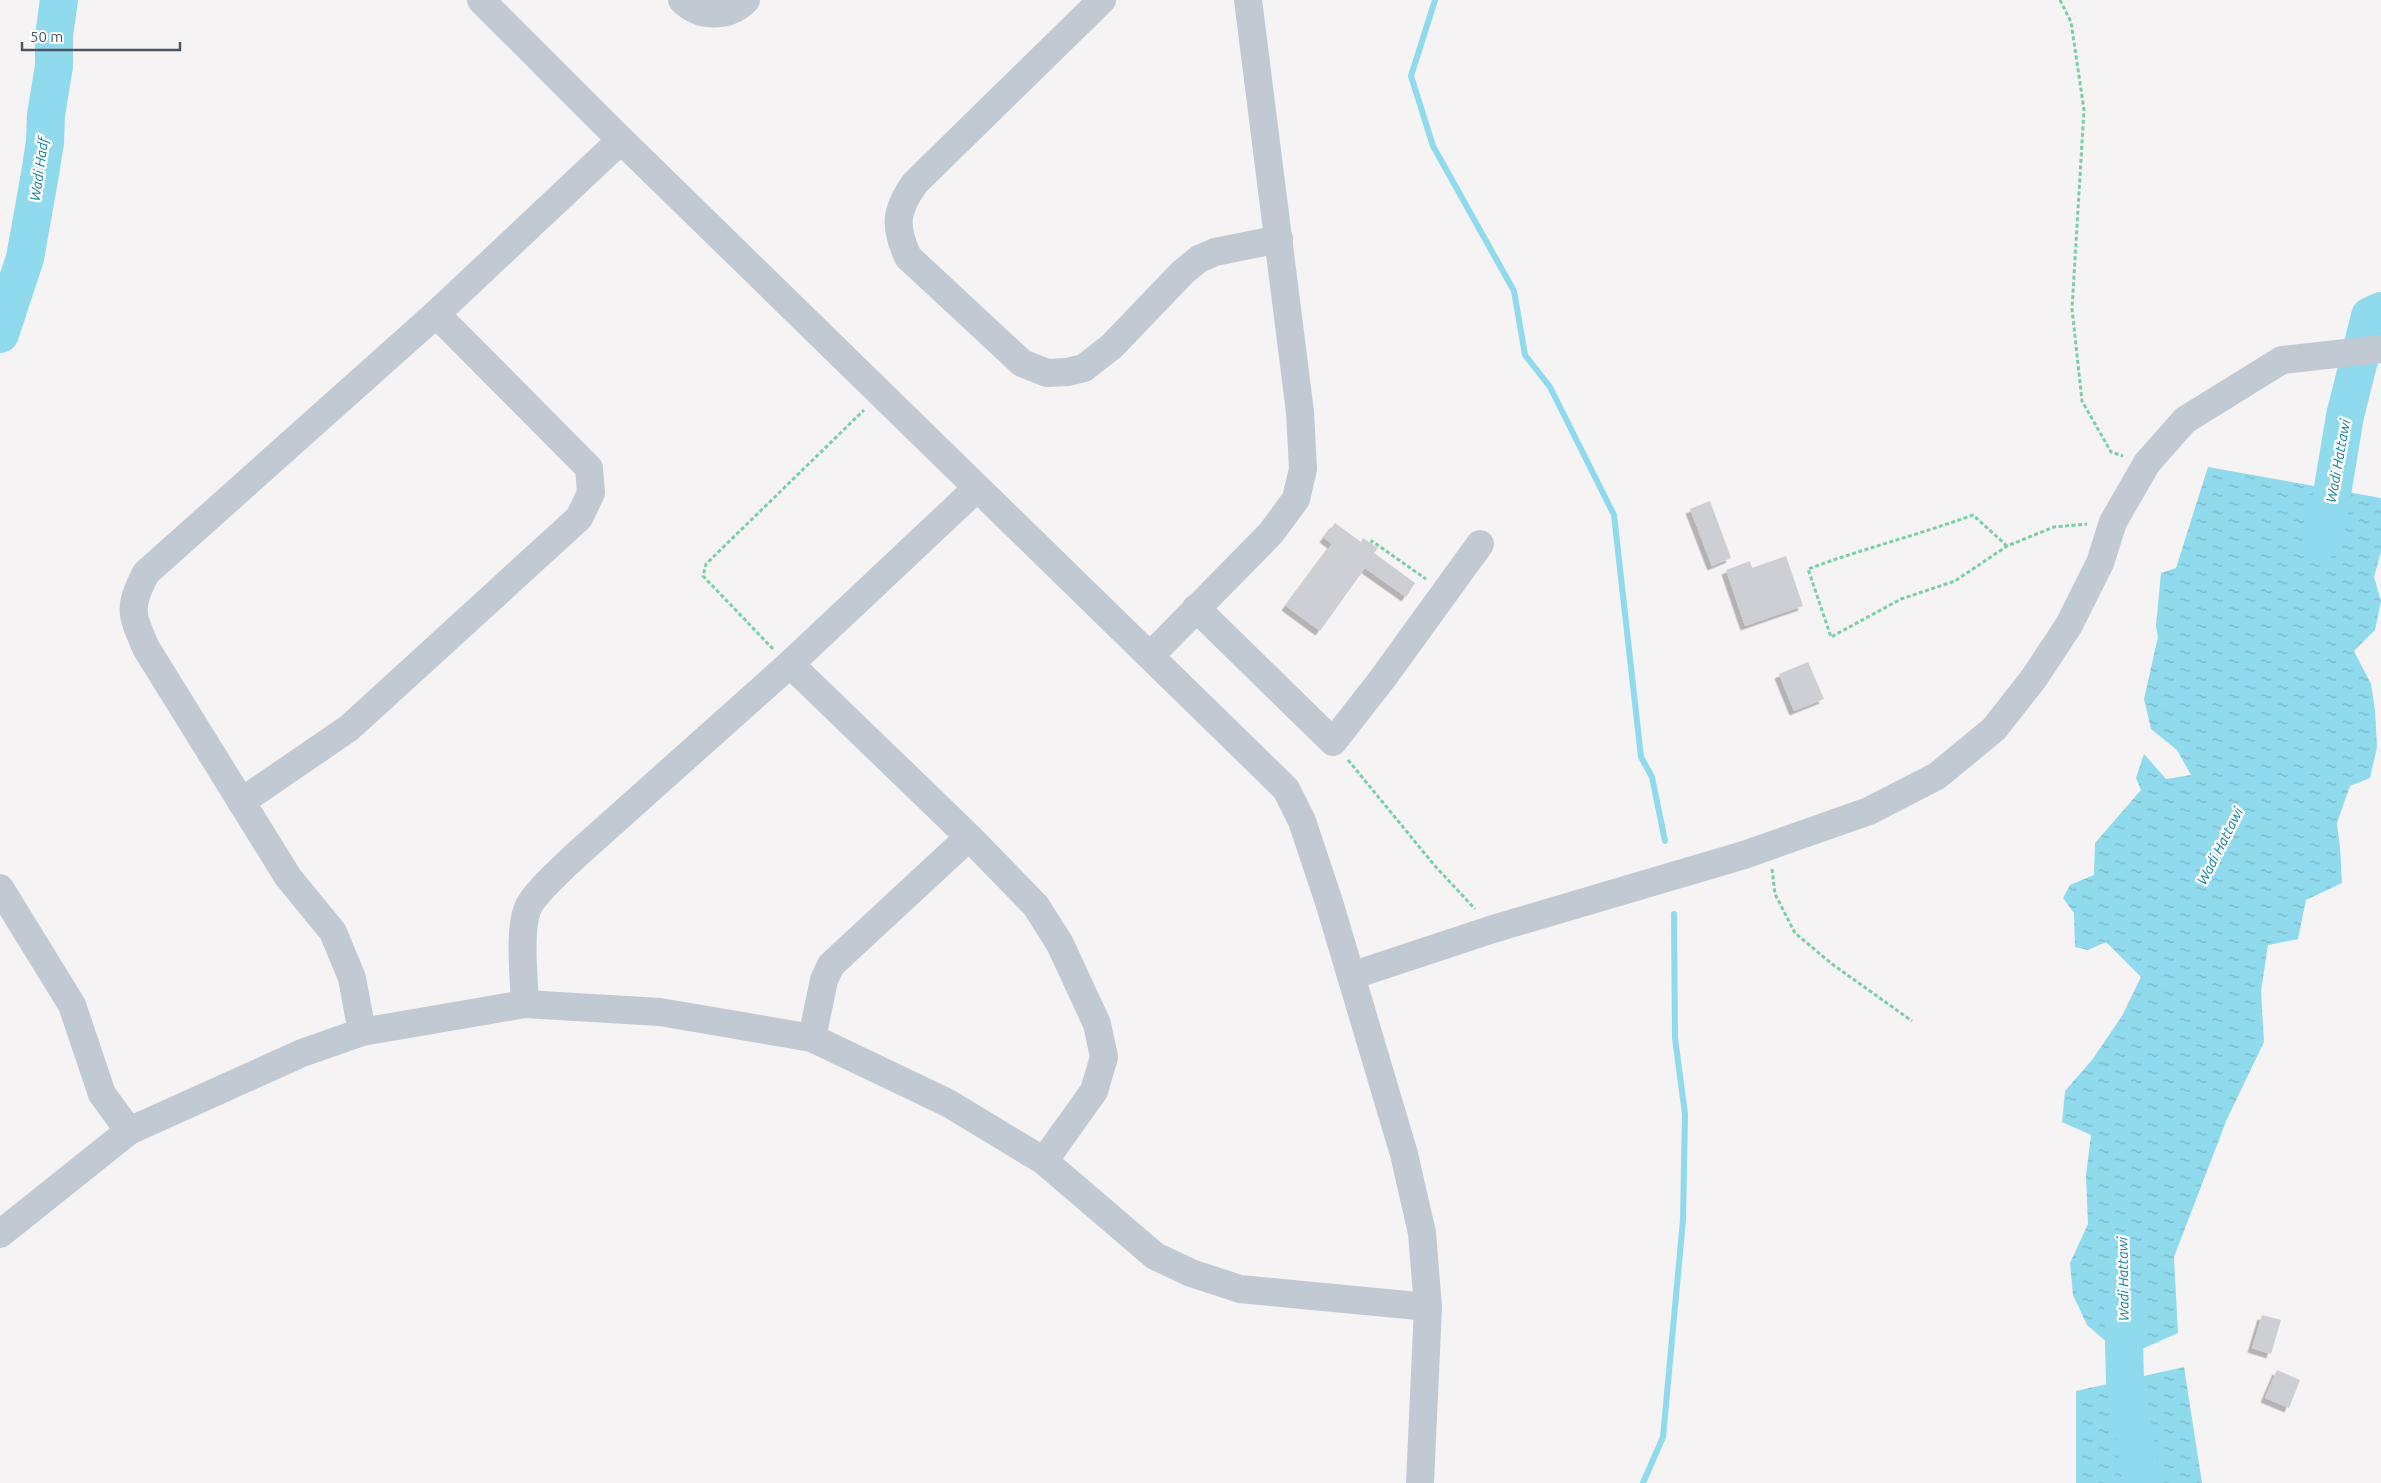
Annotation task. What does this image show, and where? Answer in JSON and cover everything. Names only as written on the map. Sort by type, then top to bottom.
[{"type":"street","points":[[481,0],[620,140],[1151,655],[1286,789],[1302,821],[1350,976],[1404,1154],[1422,1233],[1428,1307],[1420,1483]]},
{"type":"street","points":[[682,0],[689,7],[714,15],[732,11],[746,0]]},
{"type":"street","points":[[1102,0],[908,192],[897,220],[901,241],[908,257],[1022,363],[1047,373],[1067,372],[1084,368],[1112,346],[1183,272],[1199,258],[1215,252],[1279,239]]},
{"type":"street","points":[[1151,655],[1271,533],[1296,499],[1303,469],[1300,412],[1248,0]]},
{"type":"street","points":[[362,1032],[352,978],[333,932],[288,877],[146,648],[132,615],[134,595],[146,573],[436,314],[620,140]]},
{"type":"street","points":[[241,802],[349,728],[579,518],[591,493],[589,468],[436,314]]},
{"type":"street","points":[[1350,976],[1493,929],[1770,846],[1869,810],[1937,776],[1994,729],[2034,678],[2069,625],[2100,563],[2112,522],[2147,463],[2185,420],[2282,360],[2381,349]]},
{"type":"street","points":[[525,1004],[524,937],[527,909],[546,885],[581,851],[790,664],[977,488]]},
{"type":"street","points":[[1196,608],[1333,742],[1383,678],[1480,544]]},
{"type":"street","points":[[790,664],[969,837],[1036,906],[1060,944],[1097,1024],[1104,1057],[1094,1091],[1044,1161]]},
{"type":"street","points":[[812,1038],[824,980],[832,965],[969,837]]},
{"type":"street","points":[[0,888],[72,1005],[102,1094],[129,1131]]},
{"type":"street","points":[[0,1234],[129,1131],[302,1053],[362,1032],[525,1004],[660,1012],[812,1038],[948,1103],[1044,1161],[1155,1256],[1191,1273],[1240,1289],[1428,1307]]},
{"type":"path","points":[[2060,0],[2071,22],[2084,110],[2072,309],[2082,401],[2111,452],[2147,463]]},
{"type":"path","points":[[790,664],[703,576],[706,564],[880,394]]},
{"type":"path","points":[[2007,546],[1972,516],[1921,534],[1866,548],[1808,569],[1831,637],[1901,599],[1955,581],[2007,546],[2054,527],[2112,522]]},
{"type":"path","points":[[1371,543],[1372,541],[1445,592]]},
{"type":"path","points":[[1333,742],[1435,866],[1493,929]]},
{"type":"path","points":[[1770,846],[1775,894],[1795,933],[1832,964],[1912,1021]]},
{"type":"water","points":[[2208,467],[2381,498],[2381,552],[2374,577],[2381,601],[2375,630],[2354,651],[2371,684],[2375,710],[2377,747],[2370,778],[2350,786],[2337,823],[2342,883],[2306,900],[2298,939],[2268,945],[2261,991],[2264,1042],[2227,1119],[2174,1257],[2178,1333],[2124,1357],[2087,1325],[2073,1295],[2070,1263],[2088,1224],[2086,1175],[2091,1135],[2062,1122],[2065,1091],[2092,1060],[2122,1016],[2141,977],[2106,942],[2088,950],[2075,947],[2074,913],[2063,898],[2070,885],[2094,875],[2095,843],[2141,790],[2136,778],[2144,754],[2166,779],[2191,775],[2177,750],[2151,729],[2144,699],[2158,637],[2156,626],[2161,573],[2176,568]]},
{"type":"water","points":[[2184,1367],[2202,1483],[2076,1483],[2076,1391]]},
{"type":"building","points":[[1710,501],[1731,558],[1712,566],[1690,509]]},
{"type":"building","points":[[1335,523],[1361,542],[1363,538],[1378,548],[1374,553],[1415,583],[1406,597],[1365,568],[1320,631],[1286,606],[1332,544],[1324,538]]},
{"type":"building","points":[[1786,556],[1803,606],[1745,626],[1726,570],[1750,561],[1752,568]]},
{"type":"building","points":[[1808,662],[1824,699],[1794,711],[1779,674]]},
{"type":"building","points":[[2262,1315],[2281,1320],[2271,1354],[2252,1348]]},
{"type":"building","points":[[2277,1370],[2300,1380],[2289,1408],[2265,1398]]},
{"type":"waterway","name":"Wadi Hadf","points":[[0,334],[25,258],[40,174],[45,142],[46,115],[54,66],[54,36],[59,0]]},
{"type":"waterway","points":[[1435,0],[1411,76],[1433,146],[1514,291],[1525,355],[1550,387],[1614,515],[1641,757],[1652,777],[1665,841]]},
{"type":"waterway","name":"Wadi Hattawi","points":[[2322,540],[2327,524],[2345,416],[2370,316],[2381,311]]},
{"type":"waterway","points":[[1643,1483],[1663,1437],[1683,1220],[1685,1114],[1675,1038],[1674,914]]},
{"type":"waterway","name":"Wadi Hattawi","points":[[2123,1307],[2125,1380],[2142,1483]]}]
